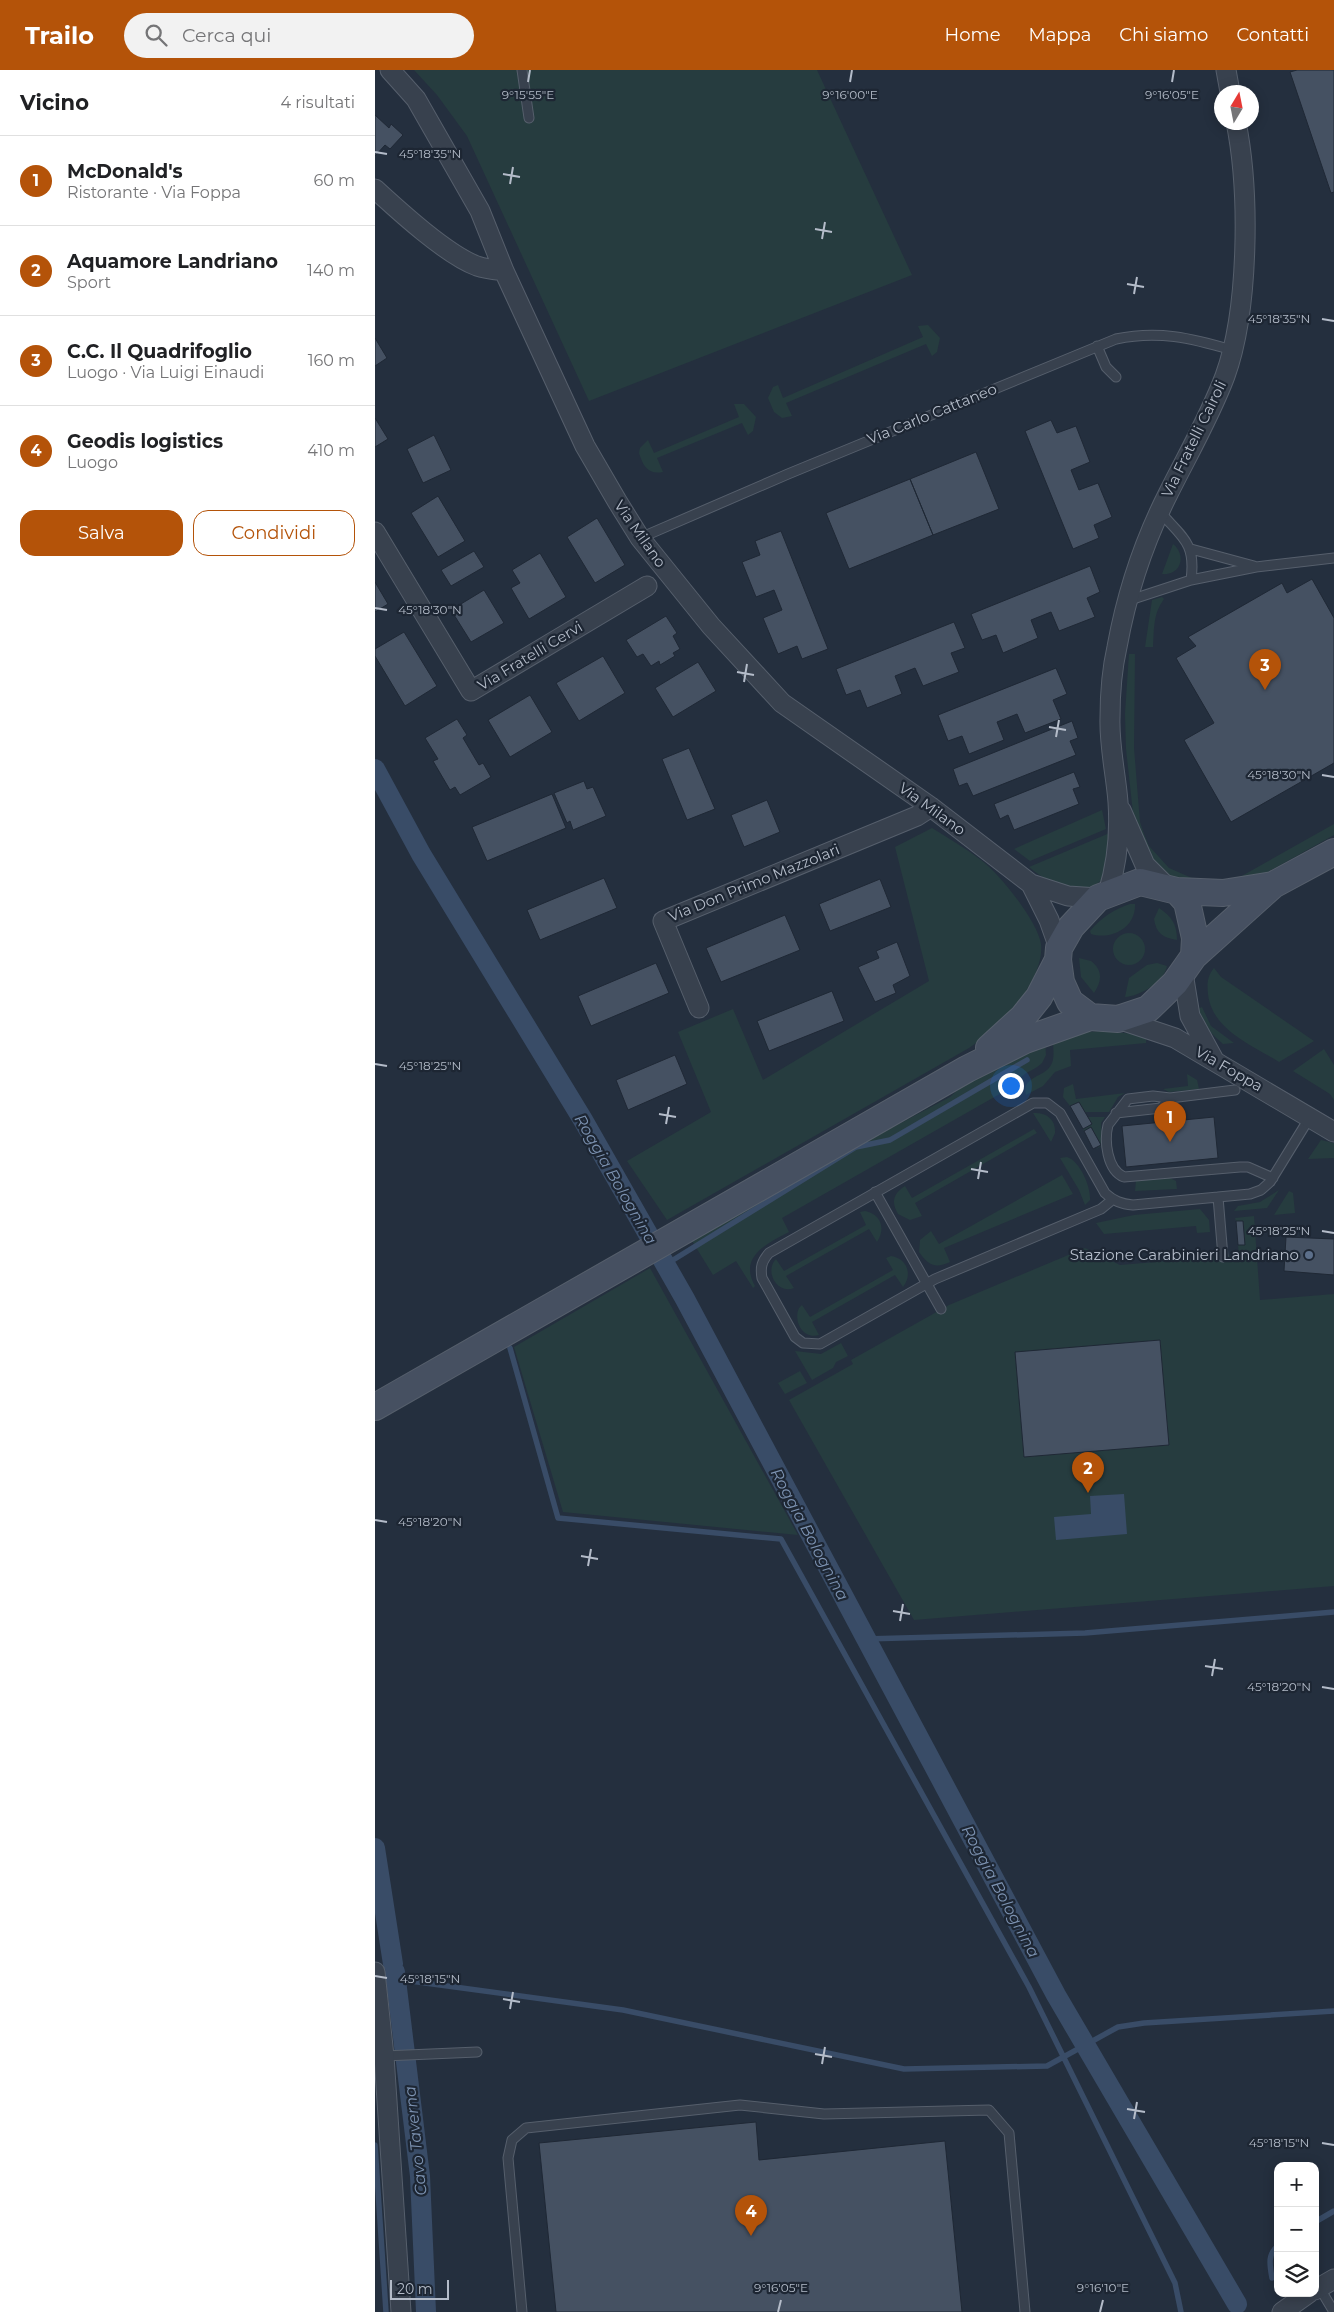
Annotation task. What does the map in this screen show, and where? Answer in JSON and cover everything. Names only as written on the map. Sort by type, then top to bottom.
[{"type":"main road","points":[[375,1408],[967,1068],[1025,1040],[1090,1017],[1118,1019],[1148,1009],[1188,964],[1273,885],[1334,852]]},
{"type":"main road","points":[[967,1068],[1023,1017],[1039,997],[1071,927],[1103,896],[1140,882],[1173,889],[1223,893],[1273,885]]},
{"type":"main road","points":[[1173,889],[1187,902],[1195,938],[1188,964]]},
{"type":"main road","points":[[1058,954],[1061,982],[1070,1002],[1090,1017]]},
{"type":"street","name":"Via Milano","points":[[390,70],[416,99],[480,211],[504,271],[585,446],[640,538],[711,626],[782,703],[931,807],[1031,884],[1068,896],[1103,896]]},
{"type":"street","points":[[1226,70],[1229,85]]},
{"type":"street","name":"Via Fratelli Cairoli","points":[[1118,804],[1109,720],[1116,649],[1126,601],[1135,568],[1213,404],[1225,376],[1232,350],[1245,259],[1245,212],[1237,130]]},
{"type":"street","points":[[375,189],[403,215],[463,259],[478,267],[504,271]]},
{"type":"street","name":"Via Fratelli Cervi","points":[[375,532],[471,691],[647,586]]},
{"type":"street","points":[[1118,804],[1145,865],[1173,889]]},
{"type":"street","points":[[1103,896],[1115,870],[1118,804]]},
{"type":"street","name":"Via Don Primo Mazzolari","points":[[699,1008],[663,921],[917,816],[931,807]]},
{"type":"street","name":"Via Milano","points":[[1031,884],[1049,920],[1058,954]]},
{"type":"street","points":[[1188,964],[1190,1016],[1214,1060]]},
{"type":"street","name":"Via Foppa","points":[[1118,1019],[1175,1038],[1334,1132]]},
{"type":"street","points":[[375,1972],[385,2056],[401,2312]]},
{"type":"street","points":[[1282,2312],[1304,2297]]},
{"type":"lane","points":[[521,70],[529,118]]},
{"type":"lane","name":"Via Carlo Cattaneo","points":[[640,538],[793,472],[1097,346],[1140,334],[1153,334],[1195,339],[1232,350]]},
{"type":"lane","points":[[1097,346],[1106,367],[1116,377]]},
{"type":"lane","points":[[1160,512],[1191,549],[1193,563],[1191,580]]},
{"type":"lane","points":[[1191,549],[1257,566]]},
{"type":"lane","points":[[1126,601],[1191,580],[1257,566],[1334,558]]},
{"type":"lane","points":[[1235,1090],[1170,1098],[1153,1096],[1128,1099],[1108,1125],[1110,1165],[1118,1175],[1131,1177],[1248,1167],[1273,1178]]},
{"type":"lane","points":[[1112,1200],[1101,1209],[927,1284],[820,1344],[811,1345],[803,1343],[795,1337],[762,1278],[763,1260],[769,1253],[1025,1106],[1039,1102],[1053,1105],[1060,1113],[1105,1193],[1112,1200],[1122,1204],[1133,1205],[1250,1194],[1261,1190],[1273,1178],[1310,1117]]},
{"type":"lane","points":[[875,1192],[941,1308]]},
{"type":"lane","points":[[1217,1197],[1223,1257]]},
{"type":"lane","points":[[385,2056],[477,2052]]},
{"type":"lane","points":[[522,2312],[508,2158],[513,2140],[526,2128],[741,2105],[824,2114],[989,2110],[1009,2133],[1025,2312]]},
{"type":"lane","points":[[1319,2287],[1334,2312]]},
{"type":"green space","points":[[414,70],[817,70],[912,275],[589,401],[467,136],[437,95]]},
{"type":"green space","points":[[928,325],[940,338],[937,352],[932,356],[926,344],[786,403],[792,416],[782,418],[774,412],[768,398],[773,387],[778,385],[783,398],[923,337],[918,326]]},
{"type":"green space","points":[[734,404],[744,404],[756,417],[753,431],[748,435],[742,423],[657,458],[663,472],[653,472],[644,466],[639,453],[640,448],[648,440],[654,453],[739,417]]},
{"type":"green space","points":[[1173,544],[1180,554],[1180,564],[1174,572],[1162,574]]},
{"type":"green space","points":[[1162,597],[1164,599],[1160,604],[1155,622],[1153,647],[1145,647],[1152,600]]},
{"type":"green space","points":[[1129,654],[1135,654],[1134,748],[1140,822],[1149,846],[1169,868],[1205,882],[1223,882],[1240,877],[1334,824],[1334,835],[1257,878],[1205,886],[1167,876],[1155,867],[1134,822],[1126,749],[1125,714]]},
{"type":"green space","points":[[1102,810],[1106,829],[1030,861],[1014,849]]},
{"type":"green space","points":[[932,828],[989,866],[1007,886],[1033,923],[1041,944],[1041,956],[1026,991],[1030,995],[1002,1025],[969,1048],[667,1220],[627,1161],[711,1112],[678,1032],[733,1009],[763,1080],[929,981],[895,847]]},
{"type":"green space","points":[[1112,832],[1105,877],[1087,888],[1077,889],[1056,884],[1037,874],[1029,867]]},
{"type":"green space","points":[[1130,904],[1135,904],[1134,912],[1127,926],[1106,935],[1091,934],[1090,931],[1103,918],[1113,911]]},
{"type":"green space","points":[[1159,908],[1173,921],[1177,940],[1164,936],[1156,928],[1154,919]]},
{"type":"green space","points":[[1129,933],[1140,938],[1145,949],[1140,960],[1129,965],[1118,960],[1113,949],[1118,938]]},
{"type":"green space","points":[[1079,958],[1091,961],[1098,968],[1100,980],[1094,993],[1081,977]]},
{"type":"green space","points":[[1157,963],[1167,966],[1165,972],[1156,983],[1144,991],[1125,997],[1129,978],[1147,965]]},
{"type":"green space","points":[[1214,968],[1221,977],[1314,1041],[1279,1062],[1235,1035],[1225,1027],[1211,1007],[1208,984],[1210,974]]},
{"type":"green space","points":[[1202,1007],[1211,1026],[1234,1043],[1223,1044],[1211,1033],[1199,1015],[1198,1009]]},
{"type":"green space","points":[[1102,1031],[1146,1035],[1146,1043],[1070,1050],[1071,1066],[1055,1072],[1043,1086],[1026,1095],[1025,1089],[1027,1084],[1051,1065],[1053,1042],[1087,1032]]},
{"type":"green space","points":[[1045,1040],[1046,1055],[1042,1063],[1021,1078],[1018,1082],[1017,1095],[1012,1087],[782,1218],[789,1232],[765,1246],[753,1259],[750,1266],[755,1286],[753,1288],[736,1261],[713,1275],[689,1236],[848,1144],[895,1126],[950,1097],[979,1070]]},
{"type":"green space","points":[[1324,1049],[1334,1065],[1334,1100],[1330,1094],[1293,1071]]},
{"type":"green space","points":[[1187,1074],[1197,1080],[1199,1089],[1169,1092],[1163,1089],[1188,1086]]},
{"type":"green space","points":[[1073,1084],[1076,1099],[1125,1093],[1118,1097],[1109,1112],[1085,1112],[1079,1102],[1070,1106],[1063,1097],[1064,1088]]},
{"type":"green space","points":[[1033,1113],[1046,1115],[1052,1120],[1055,1133],[1051,1142]]},
{"type":"green space","points":[[1088,1117],[1105,1117],[1101,1123],[1103,1145],[1095,1150],[1101,1145],[1091,1127],[1084,1131],[1083,1129],[1092,1124]]},
{"type":"green space","points":[[1034,1129],[1037,1133],[915,1203],[922,1216],[910,1220],[898,1214],[894,1206],[894,1198],[905,1186],[912,1198]]},
{"type":"green space","points":[[1321,1140],[1334,1143],[1334,1158],[1308,1159]]},
{"type":"green space","points":[[1067,1157],[1072,1159],[1080,1169],[1087,1182],[1090,1200],[1085,1205],[1079,1190],[1060,1158]]},
{"type":"green space","points":[[1062,1175],[1073,1194],[944,1248],[950,1262],[932,1265],[919,1252],[920,1240],[931,1231],[939,1244]]},
{"type":"green space","points":[[1168,1177],[1176,1181],[1177,1189],[1135,1191],[1136,1181]]},
{"type":"green space","points":[[1279,1190],[1267,1208],[1234,1211],[1238,1206],[1260,1202]]},
{"type":"green space","points":[[1289,1191],[1293,1193],[1295,1213],[1274,1215]]},
{"type":"green space","points":[[1200,1209],[1209,1220],[1210,1232],[1197,1233],[1196,1226],[1104,1234],[1096,1223],[1134,1215]]},
{"type":"green space","points":[[865,1211],[875,1215],[880,1223],[881,1232],[877,1242],[869,1229],[786,1276],[794,1288],[782,1288],[774,1281],[771,1270],[776,1259],[784,1271],[866,1225],[860,1212]]},
{"type":"green space","points":[[1254,1216],[1260,1300],[1334,1294],[1334,1586],[914,1620],[789,1400],[853,1364],[851,1360],[949,1305],[1085,1248],[1120,1265],[1239,1255],[1238,1245],[1245,1245],[1243,1221],[1236,1221],[1235,1218]]},
{"type":"green space","points":[[891,1256],[901,1260],[907,1268],[908,1277],[903,1287],[895,1275],[812,1322],[819,1335],[808,1335],[804,1332],[798,1324],[797,1318],[797,1313],[802,1305],[810,1317],[893,1270],[886,1258]]},
{"type":"green space","points":[[650,1268],[798,1535],[563,1512],[514,1347]]},
{"type":"green space","points":[[841,1343],[848,1356],[836,1362],[833,1368],[812,1380],[795,1351],[821,1354]]},
{"type":"green space","points":[[800,1371],[807,1383],[785,1394],[778,1383]]},
{"type":"water","points":[[1124,1494],[1127,1534],[1056,1540],[1054,1517],[1091,1514],[1090,1496]]},
{"type":"building","points":[[1297,70],[1334,70],[1334,192],[1331,193],[1290,72]]},
{"type":"building","points":[[375,115],[389,128],[391,124],[403,135],[390,149],[385,145],[375,156]]},
{"type":"building","points":[[375,338],[387,358],[375,366]]},
{"type":"building","points":[[375,418],[388,439],[375,447]]},
{"type":"building","points":[[1051,420],[1057,433],[1076,426],[1090,462],[1071,470],[1079,490],[1098,483],[1112,517],[1094,525],[1099,538],[1073,549],[1025,431]]},
{"type":"building","points":[[434,435],[451,470],[423,483],[407,449]]},
{"type":"building","points":[[976,452],[999,509],[933,535],[910,479]]},
{"type":"building","points":[[910,479],[933,535],[849,569],[826,513]]},
{"type":"building","points":[[438,496],[465,541],[438,557],[411,513]]},
{"type":"building","points":[[597,518],[625,565],[595,583],[567,537]]},
{"type":"building","points":[[781,531],[828,649],[802,659],[797,646],[778,654],[763,618],[782,610],[774,590],[756,597],[742,562],[760,555],[755,541]]},
{"type":"building","points":[[474,551],[484,567],[451,586],[441,570]]},
{"type":"building","points":[[540,553],[566,597],[529,619],[511,588],[520,583],[512,570]]},
{"type":"building","points":[[1090,566],[1100,592],[1087,598],[1095,617],[1059,631],[1051,612],[1031,620],[1038,638],[1003,653],[996,635],[982,640],[971,614]]},
{"type":"building","points":[[1312,579],[1334,618],[1334,763],[1231,822],[1184,740],[1214,723],[1176,658],[1196,646],[1188,637],[1282,583],[1287,593]]},
{"type":"building","points":[[375,582],[388,604],[375,612]]},
{"type":"building","points":[[484,590],[504,623],[471,642],[451,610]]},
{"type":"building","points":[[666,616],[677,633],[673,636],[680,649],[673,653],[675,656],[660,665],[659,661],[651,666],[643,654],[637,657],[626,640]]},
{"type":"building","points":[[954,622],[965,648],[951,653],[959,672],[923,686],[915,668],[895,676],[902,694],[867,708],[860,690],[846,695],[836,669]]},
{"type":"building","points":[[404,632],[437,686],[405,706],[375,656],[375,649]]},
{"type":"building","points":[[603,656],[625,693],[579,721],[556,683]]},
{"type":"building","points":[[698,662],[716,691],[673,717],[655,688]]},
{"type":"building","points":[[1056,668],[1067,694],[1053,700],[1061,719],[1025,733],[1017,714],[997,722],[1004,740],[969,754],[962,736],[948,741],[938,715]]},
{"type":"building","points":[[530,695],[552,732],[510,757],[488,720]]},
{"type":"building","points":[[457,719],[467,735],[463,738],[479,765],[483,763],[491,777],[460,795],[455,787],[450,790],[433,761],[438,759],[425,738]]},
{"type":"building","points":[[1072,721],[1078,738],[1070,741],[1076,755],[973,796],[967,783],[959,786],[953,769]]},
{"type":"building","points":[[689,748],[715,809],[687,820],[662,759]]},
{"type":"building","points":[[1074,772],[1080,787],[1073,789],[1079,804],[1014,830],[1008,815],[1000,819],[994,804]]},
{"type":"building","points":[[584,781],[587,789],[593,787],[606,816],[573,830],[570,821],[567,823],[554,793]]},
{"type":"building","points":[[552,794],[566,828],[487,861],[472,827]]},
{"type":"building","points":[[767,800],[780,832],[744,847],[731,815]]},
{"type":"building","points":[[604,878],[617,908],[540,940],[527,910]]},
{"type":"building","points":[[880,879],[891,907],[830,931],[819,904]]},
{"type":"building","points":[[785,915],[800,950],[721,982],[706,948]]},
{"type":"building","points":[[897,942],[910,976],[893,985],[896,993],[875,1002],[858,967],[879,958],[876,951]]},
{"type":"building","points":[[656,963],[669,993],[591,1026],[578,996]]},
{"type":"building","points":[[832,991],[844,1021],[769,1051],[757,1021]]},
{"type":"building","points":[[675,1055],[687,1084],[628,1110],[616,1080]]},
{"type":"building","points":[[1079,1102],[1092,1124],[1083,1129],[1070,1106]]},
{"type":"building","points":[[1214,1117],[1218,1158],[1126,1167],[1122,1126]]},
{"type":"building","points":[[1091,1127],[1101,1145],[1093,1149],[1084,1131]]},
{"type":"building","points":[[1236,1221],[1243,1221],[1245,1245],[1238,1245]]},
{"type":"building","name":"Stazione Carabinieri Landriano","points":[[1286,1237],[1334,1239],[1334,1275],[1284,1271]]},
{"type":"building","points":[[1160,1340],[1169,1445],[1024,1457],[1015,1352]]},
{"type":"building","points":[[756,2122],[759,2160],[945,2141],[962,2312],[556,2312],[539,2143]]},
{"type":"waterway","name":"Roggia Bolognina","points":[[375,769],[421,854],[583,1120],[685,1299],[1056,1995],[1237,2304]]},
{"type":"waterway","points":[[665,1265],[856,1147],[890,1140],[1027,1060]]},
{"type":"waterway","points":[[510,1348],[558,1518],[781,1539],[1029,1987],[1175,2283],[1181,2312]]},
{"type":"waterway","points":[[865,1639],[1085,1633],[1334,1612]]},
{"type":"waterway","name":"Cavo Taverna","points":[[375,1848],[393,1964]]},
{"type":"waterway","name":"Cavo Taverna","points":[[395,1972],[420,2176],[426,2312]]},
{"type":"waterway","points":[[383,1980],[403,1980],[623,2010],[904,2069],[1047,2066],[1118,2027],[1144,2023],[1334,2011]]},
{"type":"waterway","points":[[375,2145],[386,2312]]},
{"type":"waterway","points":[[1319,2220],[1334,2211]]},
{"type":"waterway","points":[[1272,2278],[1270,2265],[1274,2250]]},
{"type":"place","name":"C.C. Il Quadrifoglio","points":[[1265,690]]},
{"type":"place","name":"McDonald's","points":[[1170,1142]]},
{"type":"place","name":"Stazione Carabinieri Landriano","points":[[1309,1255]]},
{"type":"place","name":"Aquamore Landriano","points":[[1088,1493]]},
{"type":"place","name":"Geodis logistics","points":[[751,2236]]}]
